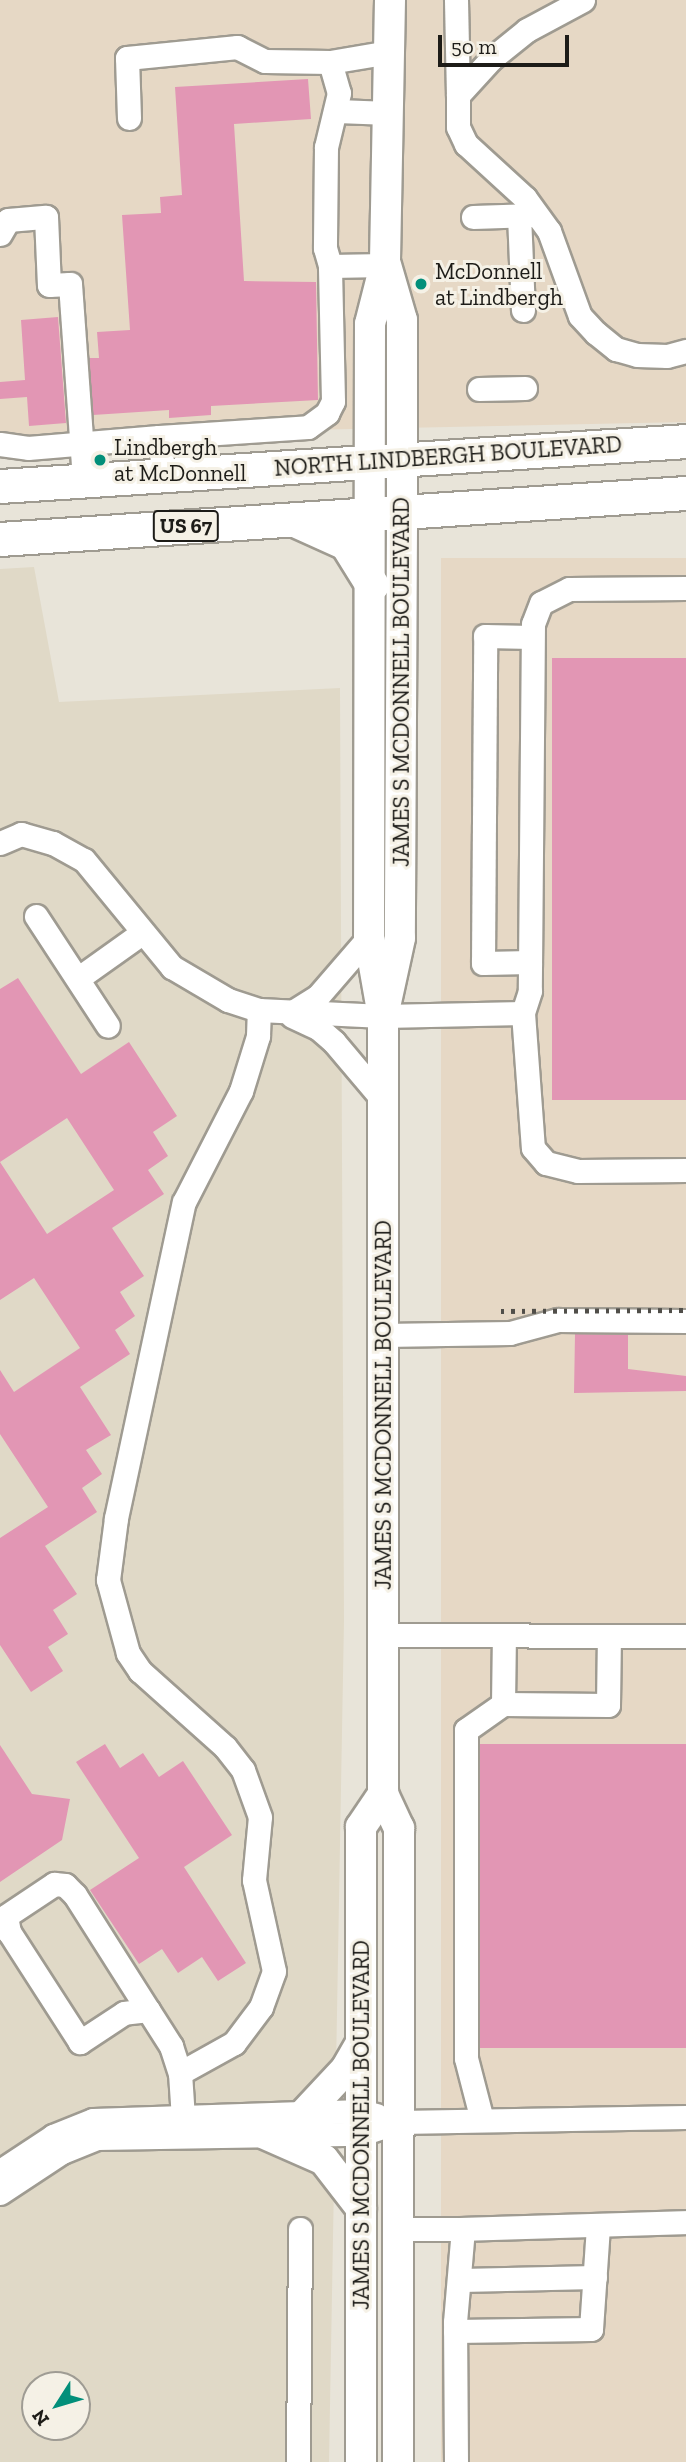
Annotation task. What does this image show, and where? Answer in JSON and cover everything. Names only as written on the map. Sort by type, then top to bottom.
[{"type":"highway","name":"NORTH LINDBERGH BOULEVARD","points":[[3,486],[686,440]]},
{"type":"highway","name":"US 67","points":[[0,538],[686,493]]},
{"type":"highway","points":[[290,519],[346,543],[372,585]]},
{"type":"main road","name":"JAMES S MCDONNELL BOULEVARD","points":[[383,1016],[401,938],[387,460],[370,324],[386,265],[390,0]]},
{"type":"main road","name":"JAMES S MCDONNELL BOULEVARD","points":[[387,514],[372,585],[369,937],[383,1016],[383,1794],[398,1828],[398,2462]]},
{"type":"main road","name":"JAMES S MCDONNELL BOULEVARD","points":[[361,2462],[361,1828],[383,1794]]},
{"type":"main road","points":[[305,2113],[346,2069],[361,2043]]},
{"type":"main road","points":[[265,2134],[324,2160],[361,2208]]},
{"type":"lane","points":[[456,0],[458,127],[466,144],[528,215],[549,231],[580,316],[596,333],[616,349],[637,355],[667,356],[686,351]]},
{"type":"lane","points":[[458,95],[527,30],[583,0]]},
{"type":"lane","points":[[129,118],[127,58],[237,47],[265,61],[330,62],[390,52]]},
{"type":"lane","points":[[3,486],[1,445],[80,444],[308,427],[327,413],[333,401],[330,266],[325,248],[326,147],[337,111],[339,93],[330,62]]},
{"type":"lane","points":[[337,111],[389,113]]},
{"type":"lane","points":[[473,217],[528,215]]},
{"type":"lane","points":[[523,310],[528,215]]},
{"type":"lane","points":[[0,234],[8,220],[46,217],[49,285],[70,284],[84,481]]},
{"type":"lane","points":[[330,266],[386,265]]},
{"type":"lane","points":[[479,389],[525,388]]},
{"type":"lane","points":[[159,437],[164,476]]},
{"type":"lane","points":[[686,588],[569,589],[541,603],[531,637],[530,991],[523,1013],[533,1148],[546,1163],[578,1171],[686,1170]]},
{"type":"lane","points":[[530,962],[483,963],[485,636],[531,637]]},
{"type":"lane","points":[[0,842],[21,834],[53,843],[84,860],[110,886],[142,933],[190,980],[259,1010],[289,1014],[383,1016],[523,1013]]},
{"type":"lane","points":[[36,916],[80,977],[108,1026]]},
{"type":"lane","points":[[80,977],[142,933]]},
{"type":"lane","points":[[289,1014],[318,996],[369,937]]},
{"type":"lane","points":[[180,2073],[234,2043],[261,2007],[274,1971],[254,1880],[260,1817],[248,1781],[225,1747],[140,1671],[128,1653],[108,1580],[116,1518],[184,1202],[241,1091],[258,1036],[259,1010]]},
{"type":"lane","points":[[289,1014],[318,1028],[334,1042],[383,1100]]},
{"type":"lane","points":[[383,1335],[510,1333],[558,1320],[686,1321]]},
{"type":"lane","points":[[383,1635],[686,1636]]},
{"type":"lane","points":[[503,1704],[504,1636]]},
{"type":"lane","points":[[482,2120],[466,2057],[467,1730],[503,1704],[608,1705],[609,1636]]},
{"type":"lane","points":[[148,2010],[124,2013],[80,2042],[9,1932],[6,1916],[46,1886],[65,1885],[148,2010],[170,2046],[180,2073],[184,2125]]},
{"type":"lane","points":[[0,2193],[62,2152],[97,2138],[184,2125],[305,2113],[361,2122]]},
{"type":"lane","points":[[0,2171],[53,2136],[93,2120],[184,2125],[265,2134],[361,2122],[686,2117]]},
{"type":"lane","points":[[399,2229],[686,2222]]},
{"type":"lane","points":[[455,2330],[591,2329],[598,2225]]},
{"type":"lane","points":[[456,2462],[455,2330],[463,2228]]},
{"type":"lane","points":[[298,2462],[300,2229]]},
{"type":"lane","points":[[461,2280],[595,2277]]},
{"type":"shaded area","points":[[0,0],[686,0],[686,422],[303,430],[0,451]]},
{"type":"shaded area","points":[[441,558],[686,558],[686,2462],[441,2462]]},
{"type":"shaded area","points":[[34,567],[59,702],[340,688],[344,1620],[329,2462],[0,2462],[0,569]]},
{"type":"building","points":[[308,79],[311,119],[234,124],[244,281],[316,282],[318,400],[211,406],[211,415],[169,418],[169,410],[93,415],[89,358],[99,358],[97,332],[130,330],[122,215],[161,213],[160,197],[182,195],[175,87]]},
{"type":"building","points":[[58,317],[66,423],[29,426],[27,397],[0,399],[0,382],[25,380],[21,320]]},
{"type":"building","points":[[552,658],[686,658],[686,1100],[552,1100]]},
{"type":"building","points":[[18,978],[81,1074],[129,1042],[177,1116],[153,1132],[168,1156],[148,1170],[164,1194],[112,1228],[144,1276],[120,1292],[135,1316],[115,1330],[130,1354],[80,1387],[111,1435],[86,1450],[102,1474],[82,1488],[97,1512],[45,1546],[77,1594],[53,1610],[68,1634],[48,1647],[63,1671],[31,1692],[0,1645],[0,1538],[48,1507],[0,1434],[0,1370],[14,1392],[80,1348],[34,1278],[0,1300],[0,1162],[0,989]],"holes":[[[67,1118],[114,1190],[47,1234],[0,1162]]]},
{"type":"building","points":[[575,1334],[628,1335],[628,1369],[686,1376],[686,1391],[574,1393]]},
{"type":"building","points":[[105,1744],[120,1768],[143,1753],[159,1777],[183,1761],[232,1835],[184,1867],[246,1963],[218,1981],[202,1957],[178,1973],[162,1949],[139,1964],[90,1890],[139,1858],[76,1762]]},
{"type":"building","points":[[480,1744],[686,1744],[686,2048],[480,2048]]},
{"type":"building","points":[[0,1745],[32,1794],[70,1799],[62,1840],[0,1882]]},
{"type":"railway","points":[[501,1311],[686,1310]]},
{"type":"place","name":"McDonnell at Lindbergh","points":[[421,284]]},
{"type":"place","name":"Lindbergh at McDonnell","points":[[100,460]]}]
